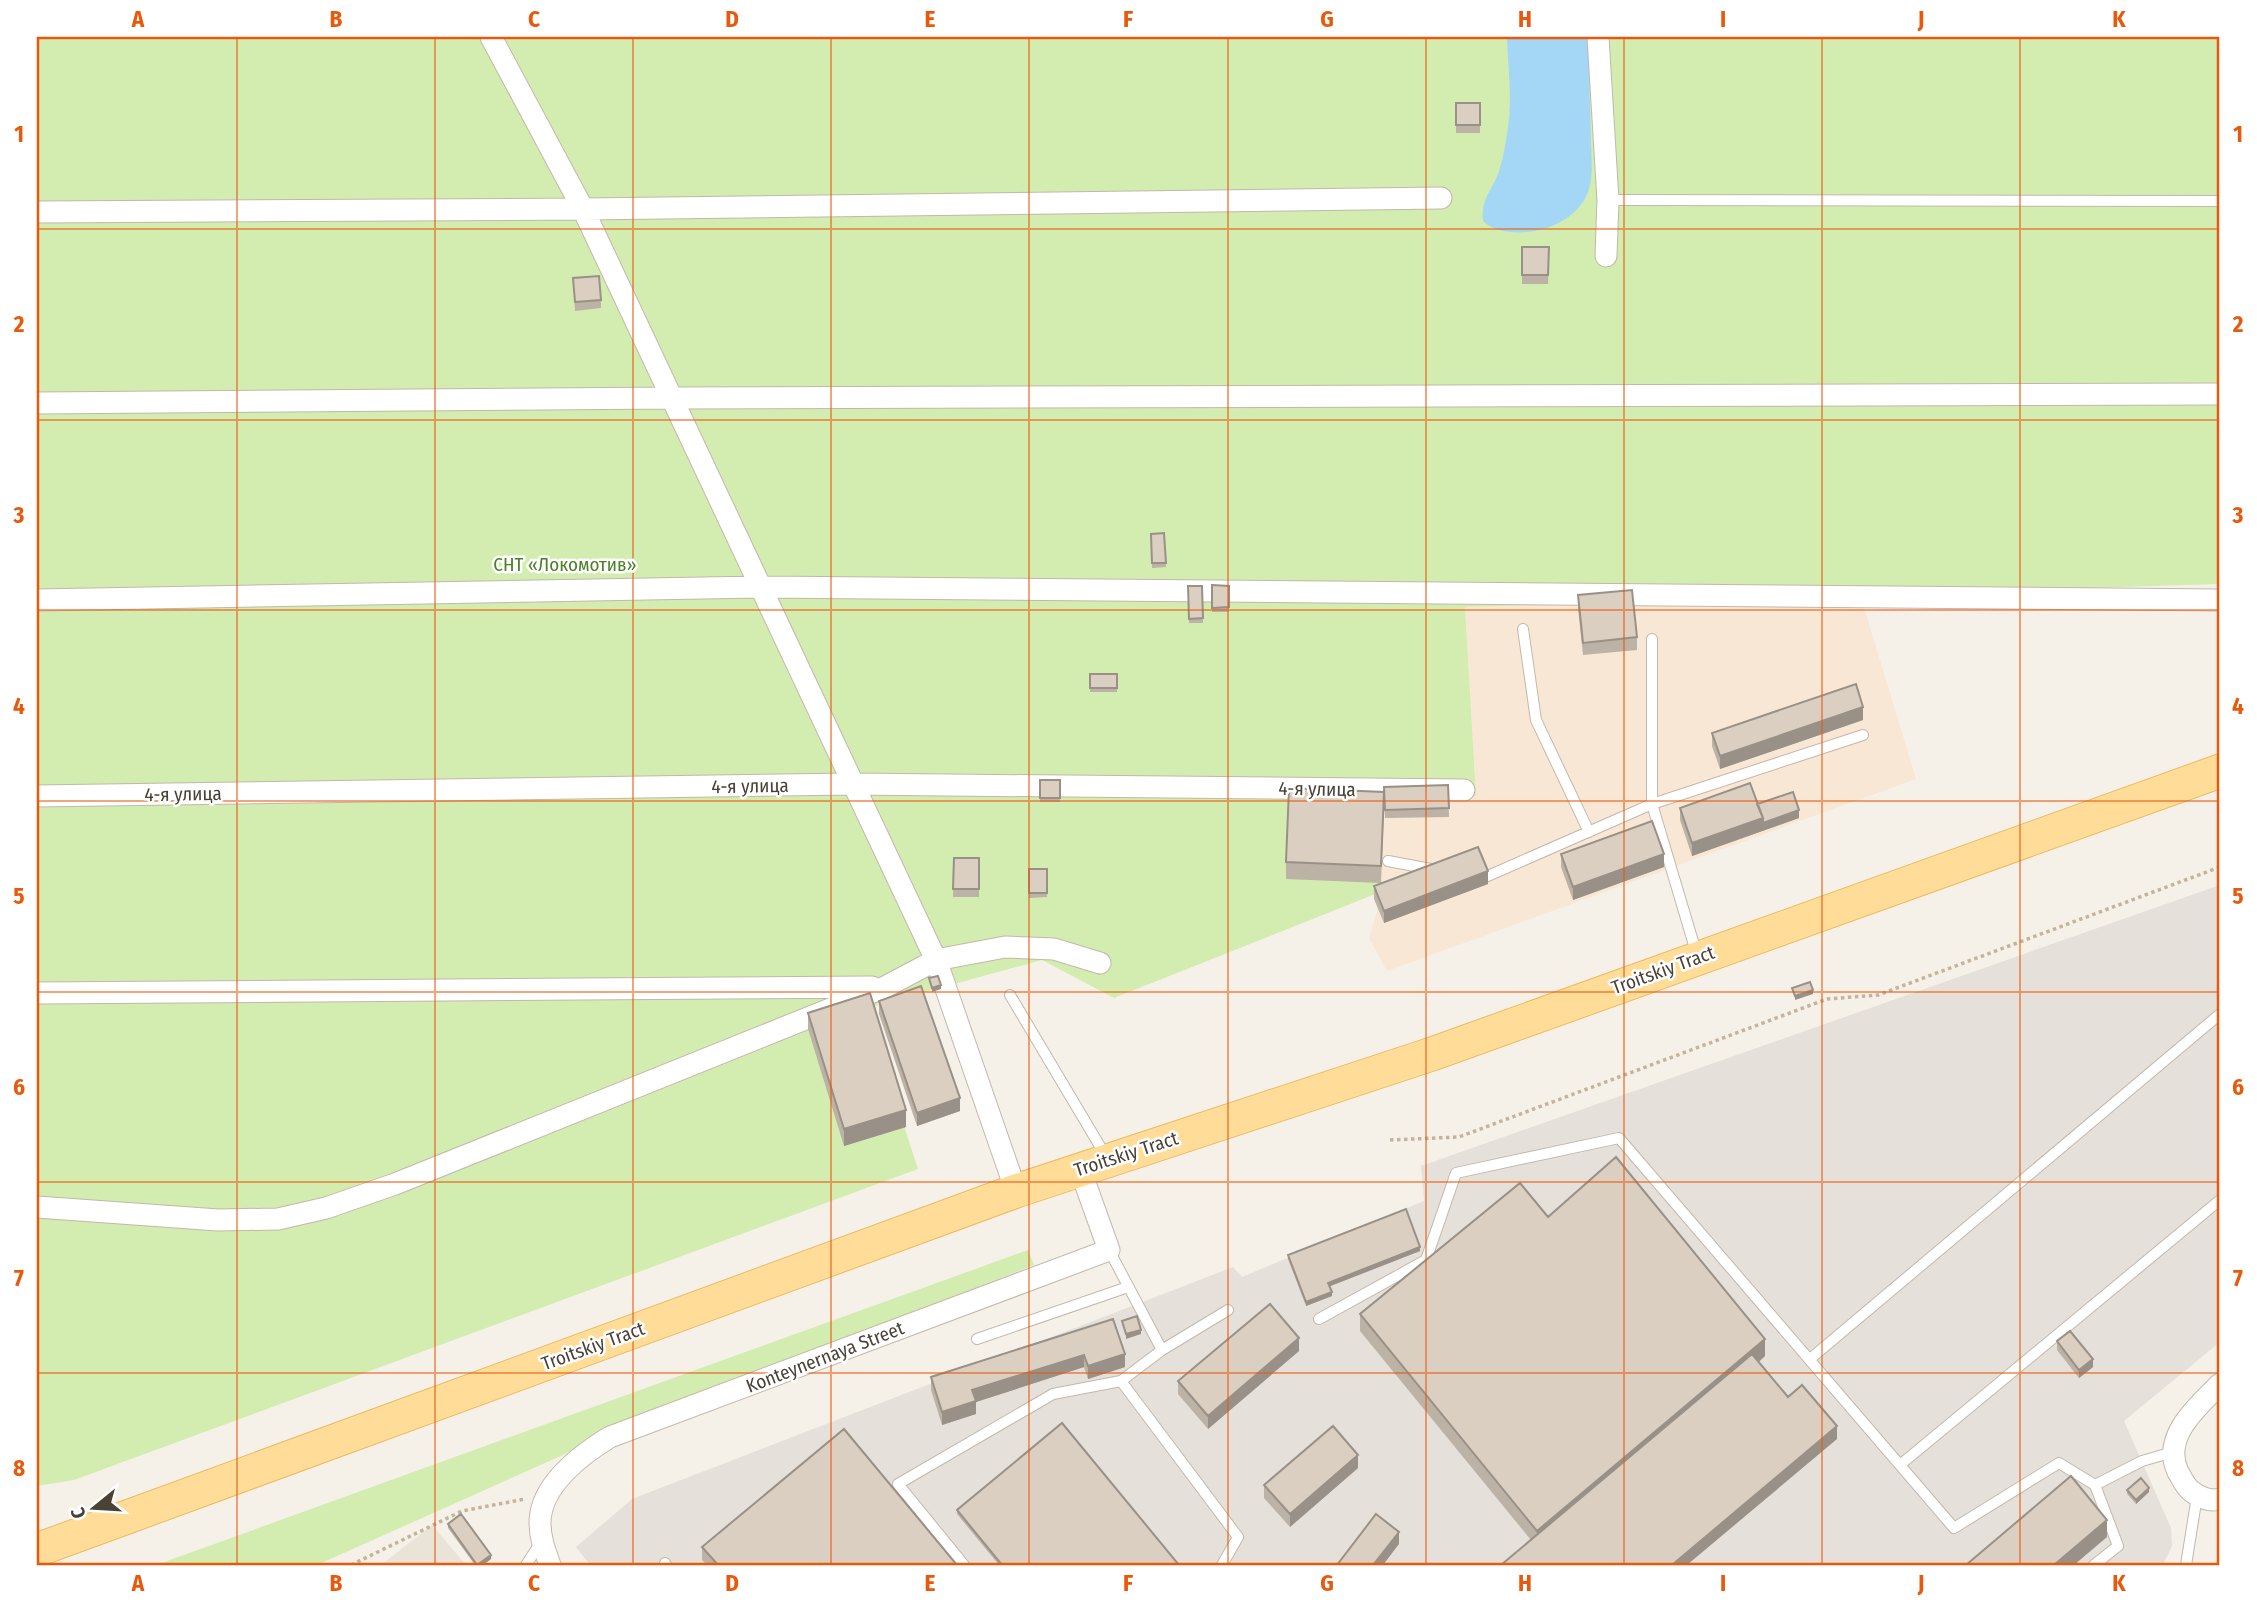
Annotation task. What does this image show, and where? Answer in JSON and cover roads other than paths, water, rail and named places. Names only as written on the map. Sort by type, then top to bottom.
[{"type":"main road","name":"Troitskiy Tract","points":[[37,1550],[1016,1191],[1432,1054],[1698,958],[2218,779]]},
{"type":"street","points":[[491,37],[583,209],[936,960],[1016,1191]]},
{"type":"street","points":[[1598,37],[1608,200],[1606,256]]},
{"type":"street","points":[[37,212],[583,209],[1441,198]]},
{"type":"street","points":[[37,403],[671,398],[2220,394]]},
{"type":"street","points":[[37,600],[759,587],[2220,600]]},
{"type":"street","name":"4-я улица","points":[[37,796],[852,784],[1464,790]]},
{"type":"street","points":[[37,1208],[218,1220],[278,1219],[326,1208],[408,1179],[885,987],[936,960],[1005,947],[1054,949],[1100,963]]},
{"type":"street","points":[[37,993],[885,987]]},
{"type":"street","points":[[1094,1165],[1109,1250]]},
{"type":"street","name":"Konteynernaya Street","points":[[550,1565],[541,1542],[539,1520],[548,1495],[565,1470],[583,1453],[610,1437],[1109,1250]]},
{"type":"street","points":[[2220,1384],[2190,1414],[2176,1440],[2174,1452],[2174,1463],[2186,1488],[2197,1496],[2220,1499]]},
{"type":"lane","points":[[1608,200],[2220,201]]},
{"type":"lane","points":[[1523,629],[1536,720],[1589,832]]},
{"type":"lane","points":[[1652,639],[1652,804],[1698,958]]},
{"type":"lane","points":[[1468,877],[1481,879],[1652,804],[1863,735]]},
{"type":"lane","points":[[1388,861],[1441,871]]},
{"type":"lane","points":[[1010,995],[1094,1165]]},
{"type":"lane","points":[[1810,1360],[2220,1014]]},
{"type":"lane","points":[[1319,1319],[1426,1260],[1456,1173],[1619,1138],[1954,1528],[2059,1463],[2095,1485],[2118,1546],[2094,1565]]},
{"type":"lane","points":[[1900,1465],[2220,1200]]},
{"type":"lane","points":[[1109,1250],[1162,1350]]},
{"type":"lane","points":[[976,1339],[1128,1287]]},
{"type":"lane","points":[[964,1565],[898,1484],[1053,1394],[1121,1381],[1162,1350],[1228,1310]]},
{"type":"lane","points":[[1121,1381],[1238,1537],[1222,1565]]},
{"type":"lane","points":[[2095,1485],[2142,1461],[2174,1452]]},
{"type":"lane","points":[[2186,1565],[2197,1496]]},
{"type":"lane","points":[[526,1565],[541,1542]]},
{"type":"water","points":[[1507,37],[1587,37],[1589,47],[1592,166],[1588,192],[1579,207],[1566,219],[1550,227],[1528,232],[1500,230],[1483,221],[1485,200],[1502,162],[1509,122]]},
{"type":"railway","points":[[37,1538],[60,1565]]},
{"type":"park label","name":"СНТ «Локомотив»","points":[[565,564]]}]
